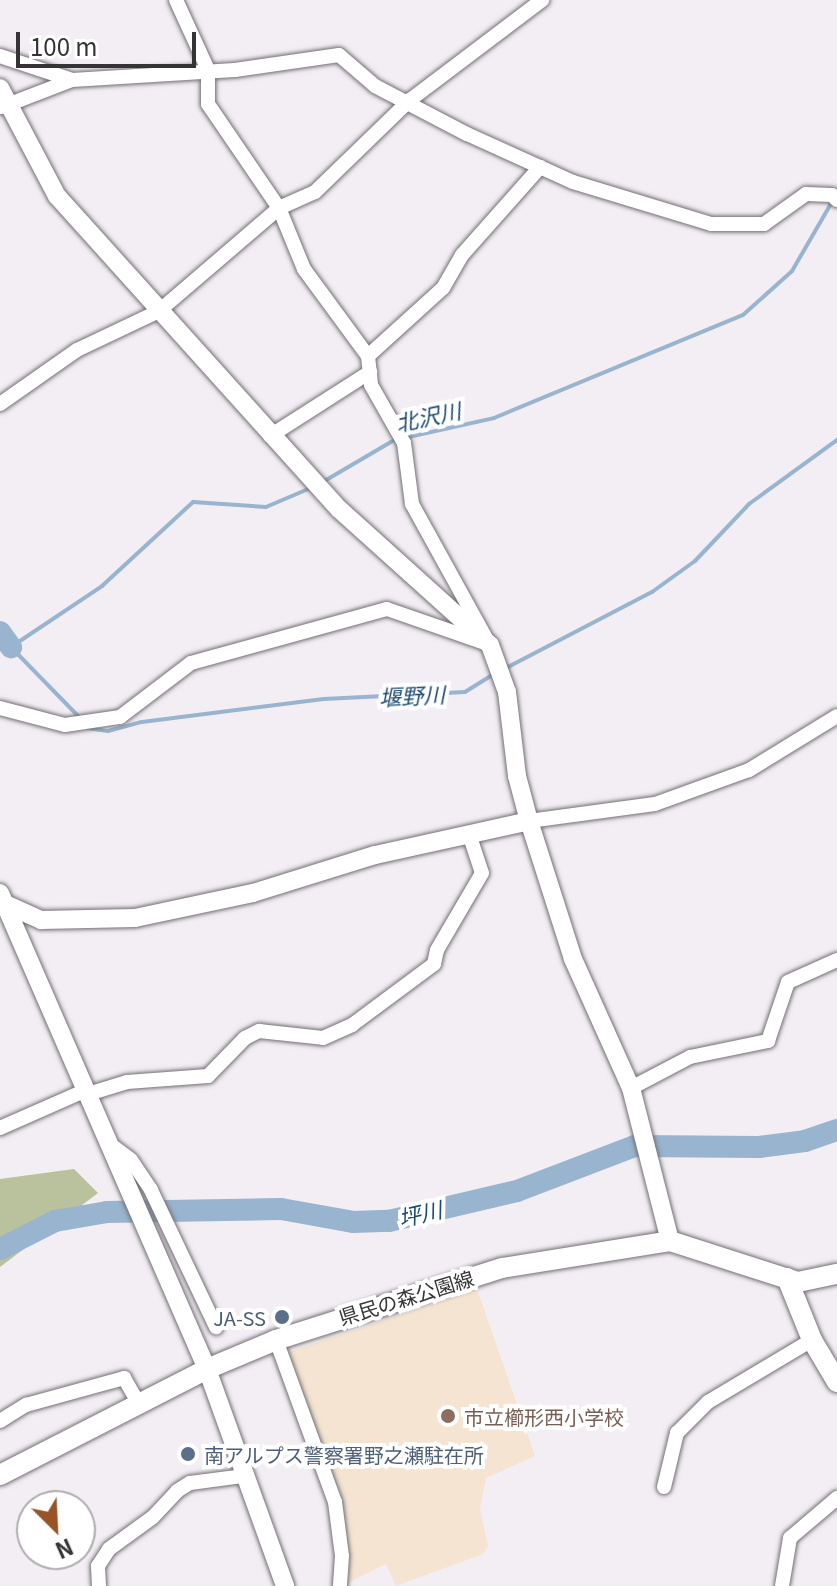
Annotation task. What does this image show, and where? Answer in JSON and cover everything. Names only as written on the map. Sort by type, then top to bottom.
[{"type":"main road","name":"県民の森公園線","points":[[0,1475],[207,1369],[276,1340],[502,1268],[670,1241],[798,1282],[837,1274]]},
{"type":"main road","points":[[787,1278],[812,1340],[837,1382]]},
{"type":"street","points":[[176,0],[208,70],[208,104],[279,208],[304,269],[368,356],[371,385],[400,437],[412,504],[490,645],[500,671],[529,821],[573,959],[633,1095],[670,1241]]},
{"type":"street","points":[[0,404],[77,350],[159,311],[279,208],[315,192],[410,100],[542,0]]},
{"type":"street","points":[[4,107],[72,80],[208,70],[339,55],[375,86],[410,100],[573,182],[726,225],[764,224],[806,194],[835,198]]},
{"type":"street","points":[[0,56],[72,80]]},
{"type":"street","points":[[0,88],[4,107],[57,196],[317,485],[490,645]]},
{"type":"street","points":[[368,356],[443,288],[462,255],[540,167]]},
{"type":"street","points":[[270,436],[370,372]]},
{"type":"street","points":[[0,708],[72,723],[120,717],[139,707],[191,663],[387,609],[490,645]]},
{"type":"street","points":[[2,900],[41,920],[135,918],[253,893],[375,855],[469,834],[529,821],[655,804],[749,770],[837,716]]},
{"type":"street","points":[[0,1128],[87,1092],[127,1082],[208,1076],[245,1038],[259,1031],[323,1038],[352,1025],[434,964],[437,950],[482,873],[469,834]]},
{"type":"street","points":[[2,900],[207,1369],[285,1586]]},
{"type":"street","points":[[633,1095],[690,1057],[768,1041],[788,982],[837,960]]},
{"type":"street","points":[[110,1144],[131,1160],[151,1190],[216,1327]]},
{"type":"street","points":[[276,1340],[335,1502],[342,1556],[340,1586]]},
{"type":"street","points":[[664,1487],[677,1433],[708,1402],[771,1360],[812,1340]]},
{"type":"street","points":[[0,1421],[26,1405],[124,1378],[139,1404]]},
{"type":"street","points":[[99,1586],[98,1566],[109,1549],[153,1517],[177,1491],[190,1483],[243,1476]]},
{"type":"street","points":[[782,1586],[790,1538],[837,1498]]},
{"type":"shaded area","points":[[477,1289],[535,1456],[486,1478],[480,1509],[488,1546],[483,1554],[396,1586],[386,1564],[344,1585],[346,1546],[286,1353]]},
{"type":"green space","points":[[74,1169],[98,1193],[0,1267],[0,1179]]},
{"type":"waterway","name":"北沢川","points":[[404,438],[494,418],[743,315],[792,271],[832,202]]},
{"type":"waterway","name":"北沢川","points":[[321,483],[396,439]]},
{"type":"waterway","name":"堰野川","points":[[506,668],[652,592],[695,561],[749,504],[837,440]]},
{"type":"waterway","name":"北沢川","points":[[80,718],[11,647],[102,586],[193,502],[266,507],[313,487]]},
{"type":"waterway","name":"堰野川","points":[[0,632],[11,647]]},
{"type":"waterway","name":"堰野川","points":[[88,728],[108,731],[142,722],[324,699],[465,692],[494,674]]},
{"type":"waterway","name":"坪川","points":[[0,1249],[55,1221],[107,1212],[281,1209],[353,1222],[389,1221],[517,1191],[635,1146],[759,1147],[805,1141],[837,1130]]},
{"type":"place","name":"JA-SS","points":[[282,1317]]},
{"type":"place","name":"市立櫛形西小学校","points":[[448,1416]]},
{"type":"place","name":"南アルプス警察署野之瀬駐在所","points":[[188,1454]]}]
